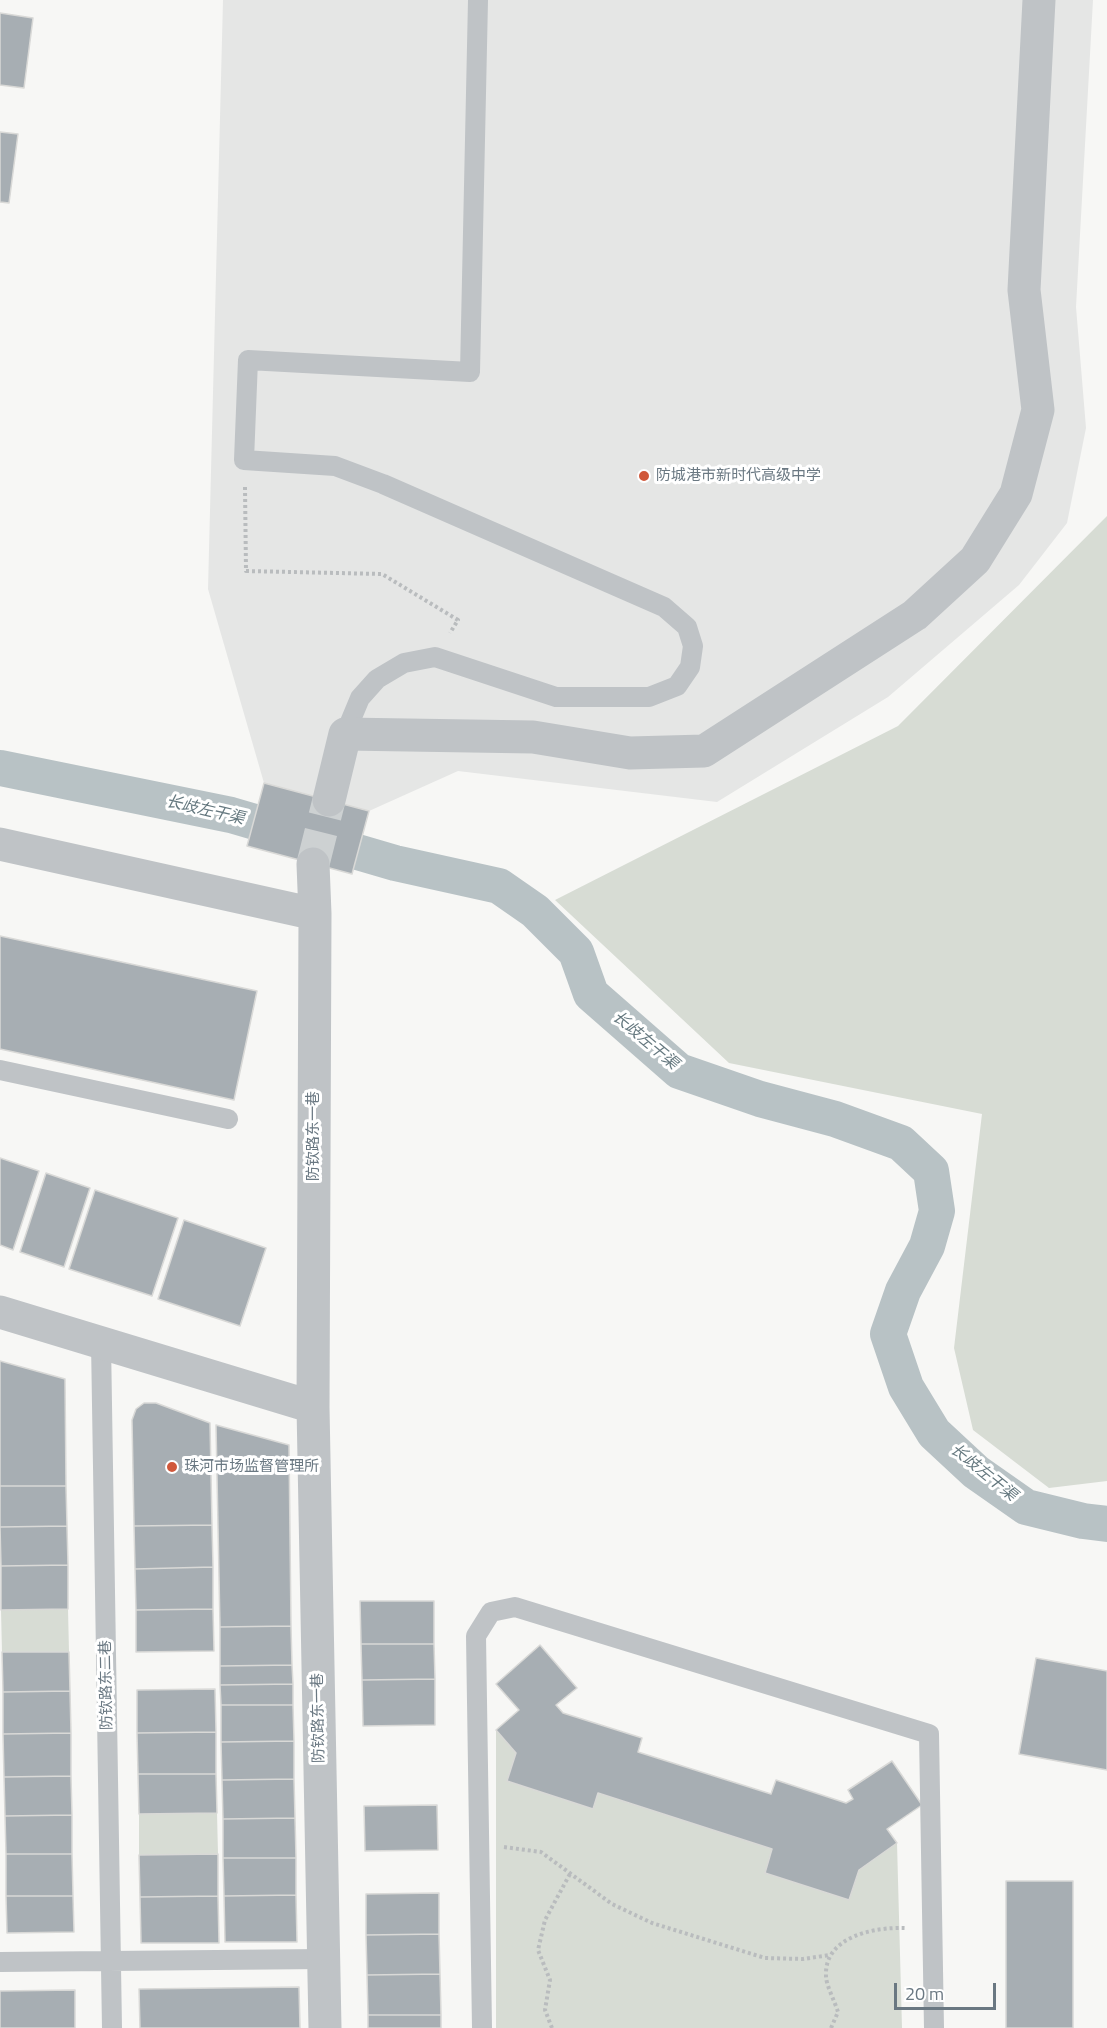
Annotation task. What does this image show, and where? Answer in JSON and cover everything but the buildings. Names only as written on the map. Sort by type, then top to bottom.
[{"type":"street","points":[[329,800],[345,734],[533,737],[630,753],[704,751],[915,615],[975,560],[1016,494],[1038,410],[1024,290],[1039,0]]},
{"type":"street","points":[[2,850],[315,914]]},
{"type":"street","name":"防钦路东一巷","points":[[313,864],[315,914],[313,1407],[326,2028]]},
{"type":"street","points":[[0,1312],[313,1407]]},
{"type":"lane","points":[[345,734],[360,698],[377,679],[404,663],[435,657],[556,697],[649,697],[677,686],[690,667],[693,646],[687,627],[664,607],[383,484],[335,466],[244,460],[248,360],[470,372],[478,0]]},
{"type":"lane","points":[[0,1070],[228,1119]]},
{"type":"lane","name":"防钦路东二巷","points":[[101,1342],[112,2028]]},
{"type":"lane","points":[[482,2028],[476,1636],[491,1612],[515,1607],[929,1734],[934,2028]]},
{"type":"lane","points":[[0,1962],[324,1959]]},
{"type":"path","points":[[244,460],[246,571],[382,574],[458,620],[435,657]]},
{"type":"path","points":[[479,1847],[510,1847],[542,1852],[612,1904],[652,1923],[765,1958],[803,1959],[830,1955]]},
{"type":"path","points":[[552,2028],[545,2010],[550,1980],[538,1950],[545,1920],[571,1872]]},
{"type":"path","points":[[831,2028],[838,2012],[826,1976],[830,1955],[846,1939],[874,1930],[933,1930]]},
{"type":"shaded area","name":"防城港市新时代高级中学","points":[[223,0],[1093,0],[1076,307],[1086,428],[1067,523],[1019,585],[888,697],[717,802],[458,771],[369,811],[352,874],[247,846],[264,783],[208,589]]},
{"type":"shaded area","points":[[1107,516],[1107,1481],[1049,1488],[973,1430],[954,1348],[982,1114],[729,1063],[555,900],[898,726]]},
{"type":"shaded area","points":[[68,1609],[69,1652],[2,1652],[1,1610]]},
{"type":"shaded area","points":[[496,1730],[516,1753],[507,1781],[593,1809],[598,1793],[772,1849],[765,1873],[849,1900],[859,1870],[897,1843],[902,2028],[496,2028]]},
{"type":"shaded area","points":[[217,1813],[218,1854],[139,1855],[139,1814]]},
{"type":"waterway","name":"长歧左干渠","points":[[0,768],[231,815],[395,863],[499,886],[535,911],[576,952],[591,994],[679,1071],[760,1099],[835,1119],[901,1143],[931,1171],[937,1211],[927,1246],[903,1291],[888,1334],[906,1387],[934,1433],[976,1472],[1026,1507],[1083,1521],[1107,1524]]},
{"type":"tunnel","points":[[313,864],[329,800]]},
{"type":"place","name":"防城港市新时代高级中学","points":[[644,476]]},
{"type":"place","name":"珠河市场监督管理所","points":[[172,1467]]}]
